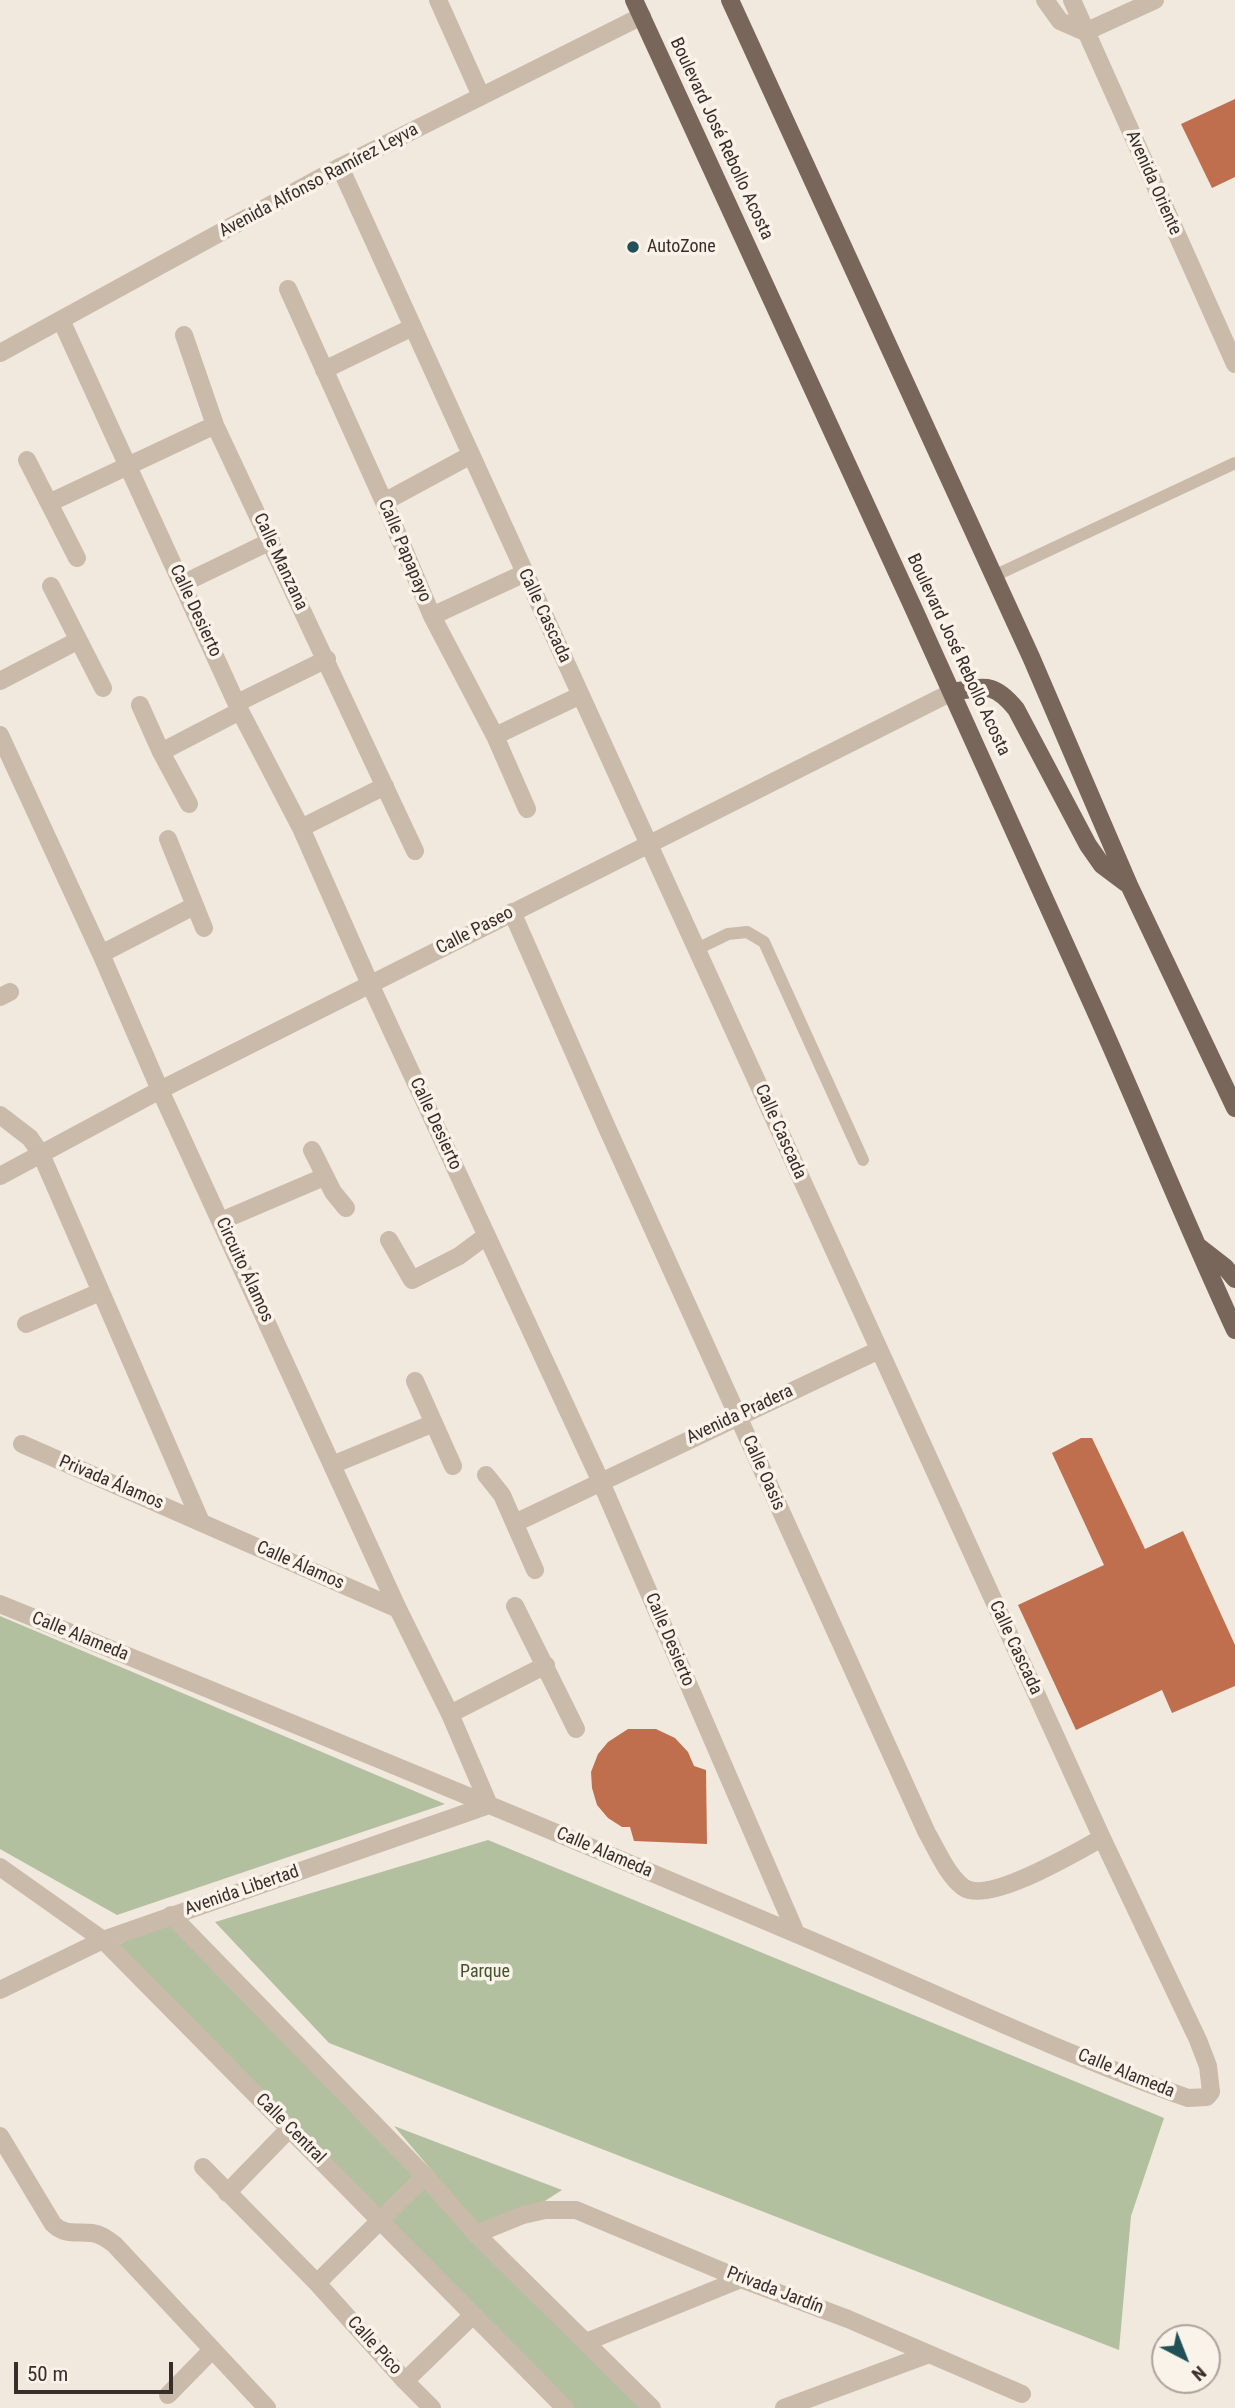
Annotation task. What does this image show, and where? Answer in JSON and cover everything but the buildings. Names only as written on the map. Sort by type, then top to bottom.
[{"type":"main road","points":[[730,0],[994,576],[1129,885],[1235,1108]]},
{"type":"main road","name":"Boulevard José Rebollo Acosta","points":[[638,8],[1097,1013],[1195,1244],[1235,1330]]},
{"type":"main road","points":[[952,692],[993,688],[1004,695],[1016,709],[1088,845],[1102,865],[1129,885]]},
{"type":"main road","points":[[1195,1244],[1225,1267],[1235,1279]]},
{"type":"street","points":[[438,0],[481,96]]},
{"type":"street","points":[[1045,0],[1060,21],[1084,32],[1156,0]]},
{"type":"street","name":"Avenida Oriente","points":[[1072,0],[1084,32],[1233,354]]},
{"type":"street","name":"Avenida Alfonso Ramírez Leyva","points":[[0,353],[340,167],[481,96],[638,8]]},
{"type":"street","name":"Calle Cascada","points":[[340,167],[1102,1838],[1198,2040],[1208,2066],[1212,2087],[1207,2097]]},
{"type":"street","name":"Calle Papapayo","points":[[288,289],[432,616],[495,736],[527,809]]},
{"type":"street","name":"Calle Desierto","points":[[61,320],[239,707],[302,828],[370,984],[601,1482],[796,1934]]},
{"type":"street","points":[[324,370],[413,327]]},
{"type":"street","name":"Calle Manzana","points":[[184,335],[215,425],[415,851]]},
{"type":"street","points":[[49,503],[215,425]]},
{"type":"street","points":[[384,502],[471,454]]},
{"type":"street","points":[[27,460],[77,558]]},
{"type":"street","points":[[182,583],[271,541]]},
{"type":"street","points":[[432,616],[524,573]]},
{"type":"street","points":[[51,586],[103,688]]},
{"type":"street","points":[[0,681],[77,641]]},
{"type":"street","points":[[161,752],[327,659]]},
{"type":"street","name":"Calle Paseo","points":[[0,1176],[160,1090],[952,692]]},
{"type":"street","points":[[495,736],[581,695]]},
{"type":"street","points":[[141,705],[161,752],[189,804]]},
{"type":"street","name":"Circuito Álamos","points":[[0,735],[398,1609],[450,1714],[489,1805]]},
{"type":"street","points":[[302,828],[385,786]]},
{"type":"street","points":[[168,839],[204,928]]},
{"type":"street","points":[[102,954],[194,906]]},
{"type":"street","name":"Calle Oasis","points":[[512,912],[927,1833],[954,1879],[965,1890],[976,1892],[996,1889],[1022,1880],[1102,1838]]},
{"type":"street","points":[[0,1115],[30,1138],[41,1154],[201,1522]]},
{"type":"street","points":[[312,1150],[324,1177],[346,1208]]},
{"type":"street","points":[[221,1221],[324,1177]]},
{"type":"street","points":[[389,1240],[412,1280],[459,1256],[486,1236]]},
{"type":"street","points":[[26,1324],[100,1293]]},
{"type":"street","name":"Avenida Pradera","points":[[515,1523],[879,1350]]},
{"type":"street","points":[[415,1381],[453,1466]]},
{"type":"street","points":[[332,1465],[434,1423]]},
{"type":"street","name":"Privada Álamos","points":[[22,1444],[201,1522]]},
{"type":"street","points":[[486,1475],[502,1495],[535,1570]]},
{"type":"street","name":"Calle Álamos","points":[[201,1522],[398,1609]]},
{"type":"street","name":"Calle Alameda","points":[[0,1604],[489,1805],[1098,2063],[1188,2098],[1207,2097]]},
{"type":"street","points":[[515,1606],[576,1729]]},
{"type":"street","points":[[450,1714],[546,1665]]},
{"type":"street","name":"Avenida Libertad","points":[[0,1990],[103,1940],[489,1805]]},
{"type":"street","name":"Calle Central","points":[[0,1867],[103,1940],[565,2408]]},
{"type":"street","points":[[171,1915],[425,2176],[476,2234],[652,2408]]},
{"type":"street","points":[[227,2193],[289,2129]]},
{"type":"street","points":[[0,2136],[58,2229],[64,2232],[93,2233],[114,2244],[267,2408]]},
{"type":"street","name":"Calle Pico","points":[[203,2167],[317,2283],[432,2408]]},
{"type":"street","points":[[317,2283],[425,2176]]},
{"type":"street","name":"Privada Jardín","points":[[476,2234],[523,2215],[545,2210],[576,2210],[741,2279],[848,2319],[1022,2394]]},
{"type":"street","points":[[586,2342],[741,2279]]},
{"type":"street","points":[[405,2381],[473,2315]]},
{"type":"street","points":[[168,2395],[212,2350]]},
{"type":"street","points":[[784,2408],[929,2354]]},
{"type":"lane","points":[[994,576],[1235,463]]},
{"type":"lane","points":[[697,949],[728,934],[747,932],[764,942],[863,1160]]},
{"type":"green space","points":[[0,1616],[445,1804],[117,1915],[0,1849]]},
{"type":"green space","name":"Parque","points":[[488,1840],[1164,2118],[1131,2216],[1119,2350],[329,2043],[215,1922]]},
{"type":"green space","points":[[172,1921],[421,2176],[381,2216],[117,1945]]},
{"type":"green space","points":[[394,2126],[562,2190],[537,2206],[479,2226]]},
{"type":"green space","points":[[425,2181],[644,2408],[568,2408],[387,2220]]},
{"type":"place","name":"AutoZone","points":[[633,247]]}]
